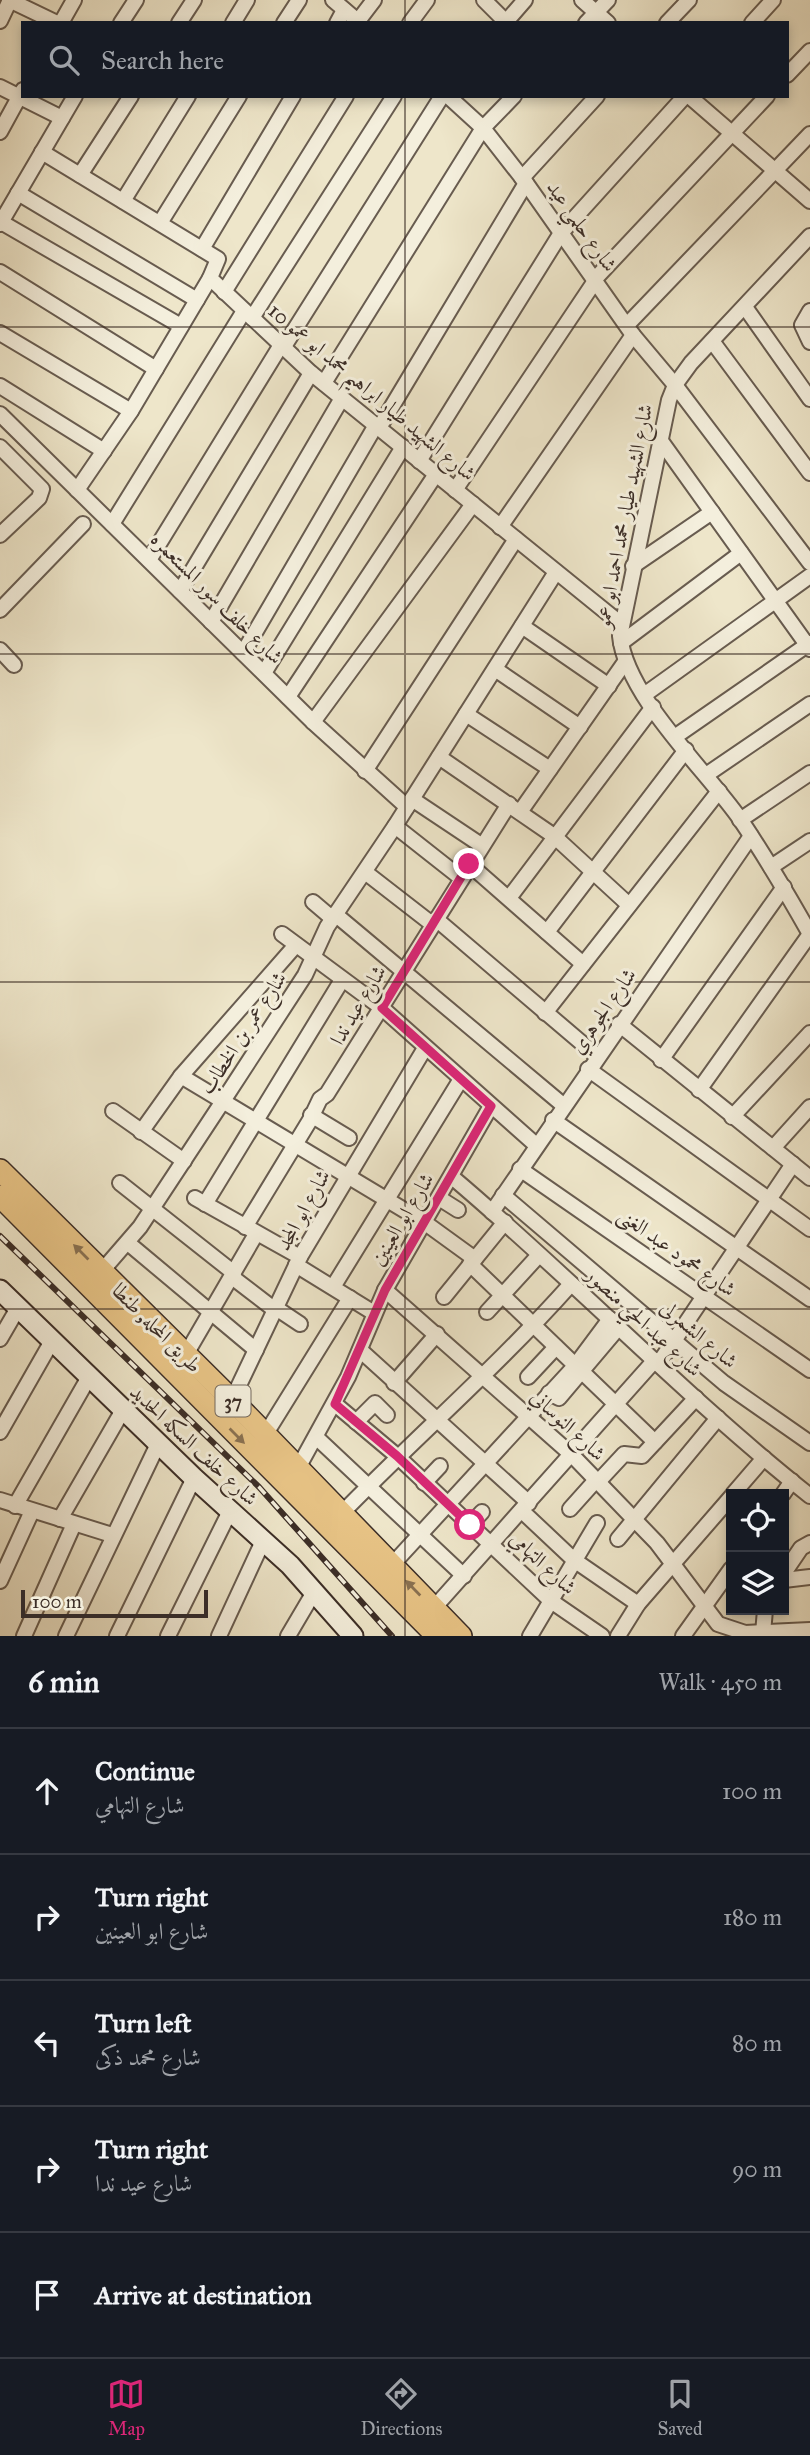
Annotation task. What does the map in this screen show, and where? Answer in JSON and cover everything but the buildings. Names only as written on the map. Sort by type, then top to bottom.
[{"type":"main road","name":"طريق المحله, طنطا","points":[[0,1170],[232,1401],[461,1636]]},
{"type":"main road","name":"طريق المحله, طنطا","points":[[0,1196],[437,1636]]},
{"type":"street","points":[[60,21],[74,0]]},
{"type":"street","points":[[122,21],[136,0]]},
{"type":"street","points":[[180,21],[194,0]]},
{"type":"street","points":[[234,21],[247,0]]},
{"type":"street","points":[[285,21],[299,0]]},
{"type":"street","points":[[360,21],[374,0]]},
{"type":"street","points":[[411,21],[427,0]]},
{"type":"street","points":[[484,0],[505,21]]},
{"type":"street","points":[[507,21],[525,0]]},
{"type":"street","points":[[582,0],[591,17],[608,0]]},
{"type":"street","points":[[669,21],[689,0]]},
{"type":"street","points":[[754,21],[773,0]]},
{"type":"street","points":[[0,21],[17,2],[55,21]]},
{"type":"street","points":[[338,11],[357,21]]},
{"type":"street","points":[[789,73],[810,51]]},
{"type":"street","points":[[0,86],[21,93],[0,132]]},
{"type":"street","points":[[29,98],[62,118]]},
{"type":"street","points":[[74,98],[1,223],[181,326]]},
{"type":"street","points":[[80,174],[130,98]]},
{"type":"street","points":[[123,201],[187,98]]},
{"type":"street","points":[[160,223],[238,98]]},
{"type":"street","points":[[202,249],[292,98]]},
{"type":"street","points":[[224,292],[345,98]]},
{"type":"street","points":[[112,524],[393,98]]},
{"type":"street","points":[[149,561],[441,98]]},
{"type":"street","name":"شارع حلمي عيد","points":[[450,98],[483,128],[524,180],[630,330],[810,563]]},
{"type":"street","points":[[324,383],[483,128],[512,98]]},
{"type":"street","points":[[243,653],[524,180],[595,98]]},
{"type":"street","points":[[419,461],[561,233],[685,98]]},
{"type":"street","points":[[689,98],[810,201]]},
{"type":"street","points":[[455,490],[594,281],[765,98]]},
{"type":"street","points":[[500,527],[630,330],[810,134]]},
{"type":"street","points":[[42,152],[219,261],[131,411],[78,490]]},
{"type":"street","points":[[18,193],[197,300]]},
{"type":"street","points":[[675,385],[712,341],[810,236]]},
{"type":"street","points":[[0,272],[156,369]]},
{"type":"street","name":"شارع الشهيد طيار ابراهيم محمد ابو عمو 10","points":[[210,278],[311,373],[621,624]]},
{"type":"street","points":[[745,307],[810,398]]},
{"type":"street","points":[[810,311],[802,325],[810,342]]},
{"type":"street","points":[[0,333],[131,411]]},
{"type":"street","points":[[712,341],[810,473]]},
{"type":"street","points":[[180,591],[311,373]]},
{"type":"street","name":"شارع الشهيد طيار محمد احمد ابو عمو","points":[[675,385],[621,624],[625,662],[648,701],[719,791],[784,887],[804,908],[810,934]]},
{"type":"street","points":[[0,386],[104,451]]},
{"type":"street","points":[[211,621],[341,398]]},
{"type":"street","name":"شارع خلف سور المستعمره","points":[[0,414],[365,771],[410,804],[481,845]]},
{"type":"street","points":[[661,441],[809,646],[676,736]]},
{"type":"street","points":[[0,447],[42,489],[39,498],[0,535]]},
{"type":"street","points":[[264,673],[403,447]]},
{"type":"street","points":[[288,697],[436,474]]},
{"type":"street","points":[[313,722],[473,504]]},
{"type":"street","points":[[633,566],[712,512]]},
{"type":"street","points":[[0,610],[83,524]]},
{"type":"street","points":[[365,771],[516,539]]},
{"type":"street","points":[[621,643],[741,553]]},
{"type":"street","name":"شارع عمر بن الخطاب","points":[[101,1272],[128,1243],[223,1101],[313,959],[334,917],[410,804],[556,572]]},
{"type":"street","points":[[509,898],[648,701],[810,576]]},
{"type":"street","points":[[522,626],[608,686]]},
{"type":"street","points":[[0,650],[14,665]]},
{"type":"street","name":"شارع عيد ندا","points":[[185,1356],[233,1275],[251,1231],[311,1115],[382,1008],[481,845],[550,769],[625,662]]},
{"type":"street","points":[[495,669],[580,727]]},
{"type":"street","points":[[706,775],[810,704]]},
{"type":"street","points":[[466,714],[550,769]]},
{"type":"street","points":[[547,932],[686,750]]},
{"type":"street","points":[[439,757],[554,836],[629,905]]},
{"type":"street","points":[[740,820],[810,773]]},
{"type":"street","points":[[545,1013],[719,791]]},
{"type":"street","points":[[395,826],[461,878]]},
{"type":"street","name":"شارع الجوهري","points":[[492,1212],[751,836]]},
{"type":"street","points":[[771,867],[810,841]]},
{"type":"street","points":[[469,864],[583,964]]},
{"type":"street","points":[[365,872],[434,922],[597,1056]]},
{"type":"street","points":[[661,1060],[784,887]]},
{"type":"street","points":[[313,902],[403,971],[564,1104]]},
{"type":"street","points":[[282,934],[382,1008],[536,1145]]},
{"type":"street","points":[[699,1090],[810,934]]},
{"type":"street","points":[[141,1132],[181,1076],[296,945]]},
{"type":"street","points":[[342,980],[254,1121],[200,1201],[298,1261],[332,1287],[374,1313]]},
{"type":"street","points":[[619,1024],[810,1178]]},
{"type":"street","points":[[732,1117],[810,1032]]},
{"type":"street","name":"شارع ابو المجد","points":[[232,1401],[298,1261],[425,1048]]},
{"type":"street","points":[[588,1069],[810,1229]]},
{"type":"street","points":[[181,1076],[424,1222],[473,1262],[501,1295],[655,1442]]},
{"type":"street","points":[[332,1287],[461,1079]]},
{"type":"street","name":"شارع ابو العينين","points":[[298,1468],[335,1404],[385,1290],[491,1106]]},
{"type":"street","points":[[773,1148],[810,1107]]},
{"type":"street","points":[[113,1111],[184,1161]]},
{"type":"street","points":[[311,1115],[349,1139]]},
{"type":"street","points":[[553,1120],[810,1298]]},
{"type":"street","points":[[433,1609],[675,1341],[793,1164]]},
{"type":"street","name":"شارع محمود عبد الغنى","points":[[520,1170],[810,1370]]},
{"type":"street","name":"شارع عبد الحي منصور","points":[[452,1177],[505,1222],[695,1398],[810,1496]]},
{"type":"street","points":[[120,1183],[276,1309],[300,1324]]},
{"type":"street","name":"شارع الشمرلى","points":[[503,1195],[724,1382],[810,1443]]},
{"type":"street","points":[[439,1198],[458,1210]]},
{"type":"street","points":[[444,1297],[505,1222]]},
{"type":"street","points":[[128,1243],[256,1350]]},
{"type":"street","points":[[487,1312],[539,1255]]},
{"type":"street","points":[[341,1514],[397,1456],[535,1325],[571,1284]]},
{"type":"street","name":"شارع خلف السكه الحديد","points":[[0,1290],[263,1541],[314,1592],[345,1632]]},
{"type":"street","name":"شارع النوساني","points":[[385,1290],[572,1455],[674,1563],[704,1609]]},
{"type":"street","points":[[265,1435],[350,1298]]},
{"type":"street","points":[[0,1339],[19,1308]]},
{"type":"street","points":[[391,1566],[549,1393],[578,1369],[614,1323]]},
{"type":"street","points":[[394,1383],[437,1334]]},
{"type":"street","points":[[0,1432],[52,1341]]},
{"type":"street","points":[[528,1377],[556,1347]]},
{"type":"street","points":[[360,1350],[485,1464],[574,1560],[638,1604]]},
{"type":"street","points":[[15,1506],[89,1377]]},
{"type":"street","points":[[570,1509],[624,1454],[640,1457],[695,1398]]},
{"type":"street","name":"شارع التهامي","points":[[335,1404],[397,1456],[551,1601],[602,1636]]},
{"type":"street","points":[[356,1422],[374,1404],[387,1415]]},
{"type":"street","points":[[24,1636],[67,1521],[123,1410]]},
{"type":"street","points":[[618,1539],[718,1418]]},
{"type":"street","points":[[316,1437],[464,1576]]},
{"type":"street","points":[[66,1636],[159,1444]]},
{"type":"street","points":[[737,1489],[764,1458]]},
{"type":"street","points":[[424,1483],[440,1466]]},
{"type":"street","points":[[117,1636],[194,1478]]},
{"type":"street","points":[[786,1489],[792,1481]]},
{"type":"street","points":[[0,1500],[113,1535]]},
{"type":"street","points":[[618,1636],[638,1604],[726,1502]]},
{"type":"street","points":[[0,1581],[32,1511]]},
{"type":"street","points":[[168,1636],[230,1511]]},
{"type":"street","points":[[470,1525],[482,1512]]},
{"type":"street","points":[[530,1636],[597,1523]]},
{"type":"street","points":[[219,1636],[263,1541]]},
{"type":"street","points":[[789,1566],[801,1548],[810,1543]]},
{"type":"street","points":[[683,1636],[726,1576]]},
{"type":"street","points":[[789,1579],[810,1577]]},
{"type":"street","points":[[288,1636],[314,1592]]},
{"type":"street","points":[[704,1609],[724,1628],[757,1634],[807,1632]]},
{"type":"street","points":[[757,1634],[763,1615]]},
{"type":"railway","points":[[0,1236],[259,1487],[392,1636]]},
{"type":"route","points":[[469,864],[382,1008],[491,1106],[385,1290],[335,1404],[397,1456],[470,1525]]}]
